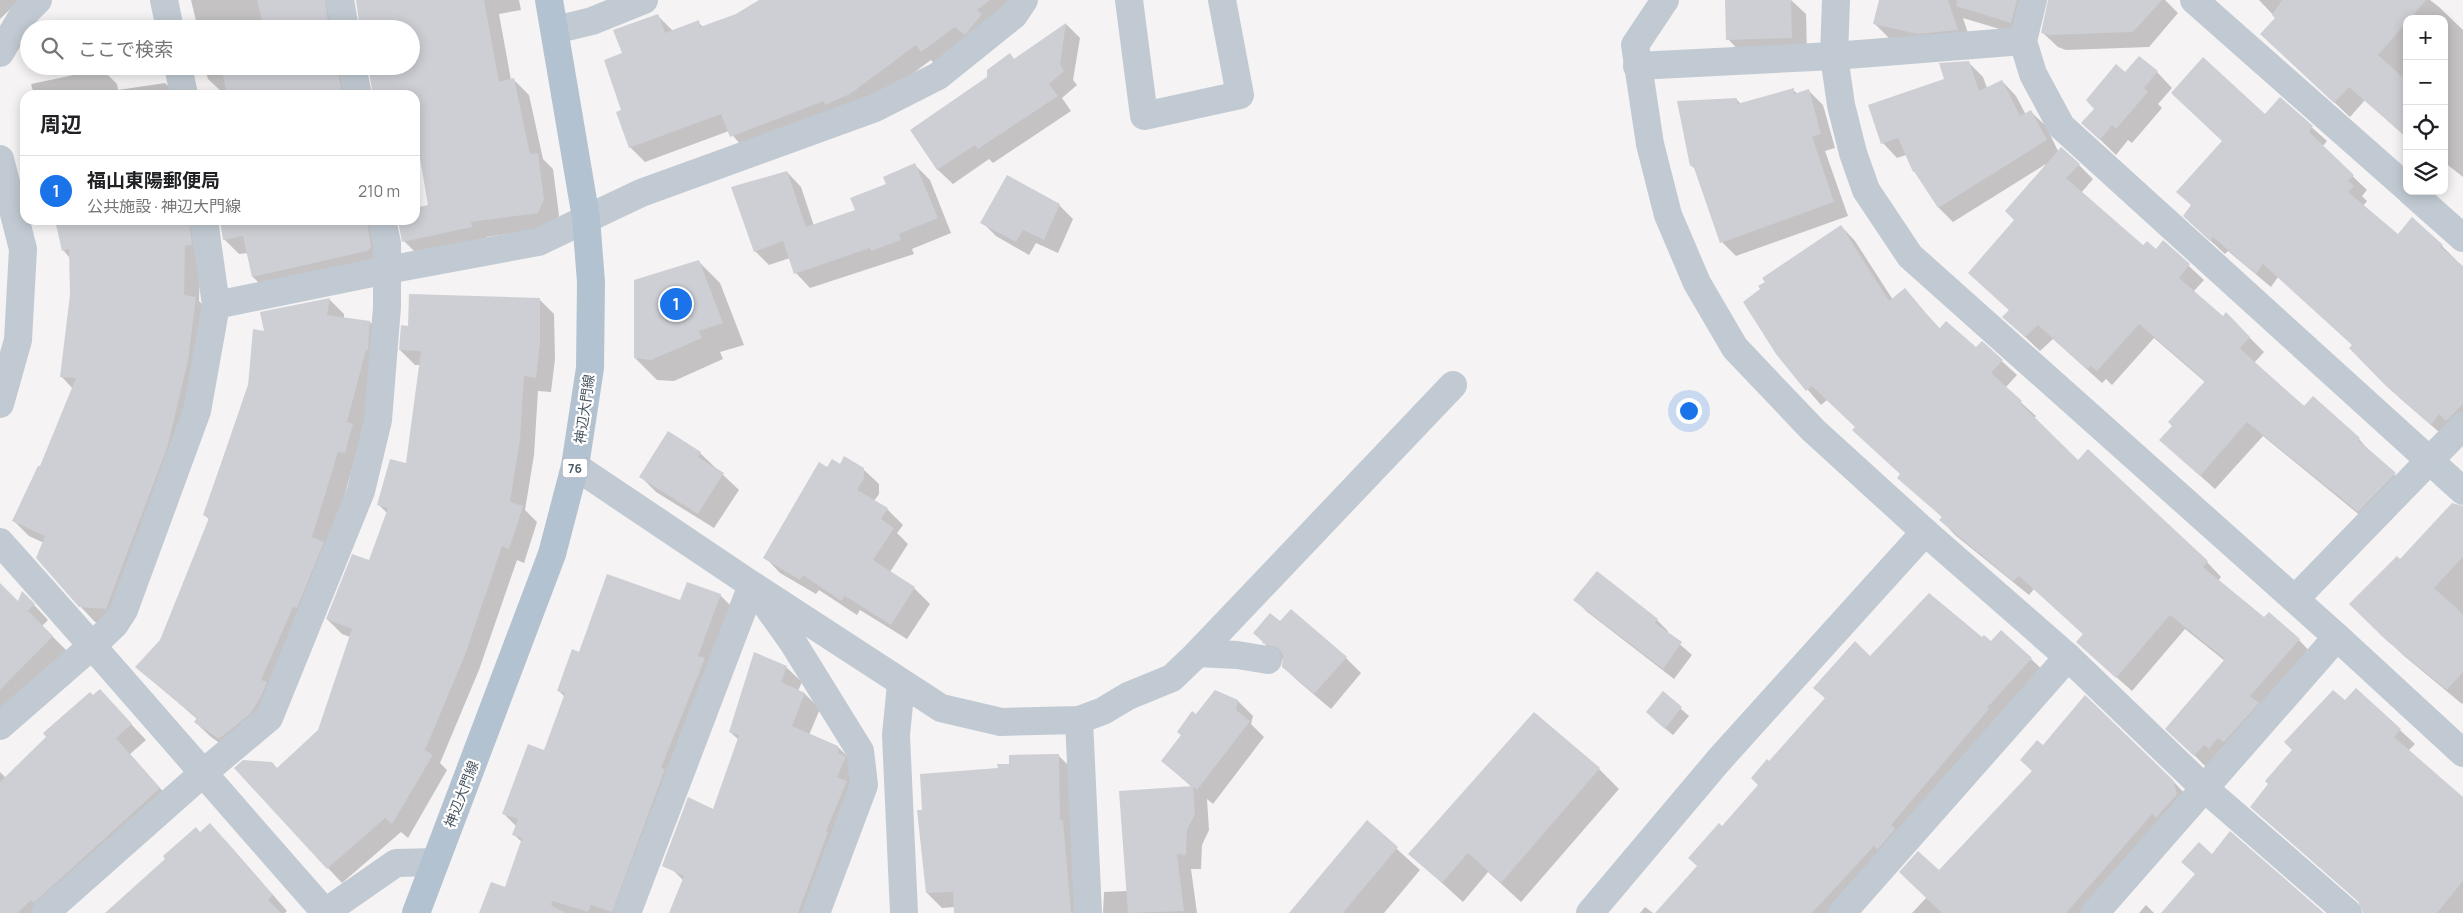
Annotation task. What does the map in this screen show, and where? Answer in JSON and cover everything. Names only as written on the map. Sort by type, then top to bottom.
[{"type":"main road","name":"神辺大門線","points":[[416,913],[552,554],[575,466],[590,368],[591,282],[586,218],[549,0]]},
{"type":"street","points":[[0,53],[23,15],[38,0]]},
{"type":"street","points":[[164,0],[168,20]]},
{"type":"street","points":[[340,0],[343,20]]},
{"type":"street","points":[[555,30],[592,21],[644,0]]},
{"type":"street","points":[[216,305],[386,270],[538,242],[641,194],[875,108],[938,76],[1014,15],[1024,0]]},
{"type":"street","points":[[1129,0],[1144,116],[1240,95],[1222,0]]},
{"type":"street","points":[[1665,0],[1635,45],[1650,144],[1668,215],[1697,283],[1735,348],[1813,430],[1925,532],[2068,657],[2203,787],[2347,913]]},
{"type":"street","points":[[1836,0],[1834,56],[1841,105],[1853,153],[1866,190],[1910,256],[2337,636],[2463,753]]},
{"type":"street","points":[[2033,0],[2023,41],[2033,74],[2061,126],[2463,490]]},
{"type":"street","points":[[2194,0],[2403,184]]},
{"type":"street","points":[[1637,66],[1834,56],[2023,41]]},
{"type":"street","points":[[180,75],[183,90]]},
{"type":"street","points":[[354,75],[357,90]]},
{"type":"street","points":[[0,159],[8,223],[23,249],[18,340],[0,404]]},
{"type":"street","points":[[2415,195],[2463,238]]},
{"type":"street","points":[[0,726],[93,645],[115,624],[124,610],[194,420],[216,305],[205,225]]},
{"type":"street","points":[[45,913],[202,774],[269,718],[361,491],[378,420],[387,307],[387,243],[383,225]]},
{"type":"street","points":[[575,466],[901,684],[941,708],[1001,722],[1079,720],[1103,711],[1128,696],[1172,678],[1198,653],[1452,385]]},
{"type":"street","points":[[2295,599],[2431,462],[2463,426]]},
{"type":"street","points":[[1590,913],[1719,760],[1925,532]]},
{"type":"street","points":[[0,542],[93,645],[202,774],[324,913],[396,863],[435,862]]},
{"type":"street","points":[[627,913],[752,585]]},
{"type":"street","points":[[752,585],[792,641],[860,751],[864,785],[816,913]]},
{"type":"street","points":[[2095,913],[2203,787],[2337,636]]},
{"type":"street","points":[[1198,653],[1237,655],[1268,660]]},
{"type":"street","points":[[1842,913],[2068,657]]},
{"type":"street","points":[[901,684],[896,735],[904,913]]},
{"type":"street","points":[[1079,720],[1088,913]]},
{"type":"building","points":[[257,0],[325,0],[328,20],[262,20]]},
{"type":"building","points":[[356,0],[484,0],[499,82],[514,78],[530,154],[538,153],[544,199],[538,213],[471,222],[472,227],[402,242],[399,225],[420,225],[420,207],[428,205],[420,158],[420,90],[372,90],[370,75],[420,75],[420,20],[359,20]]},
{"type":"building","points":[[759,0],[990,0],[977,10],[982,14],[965,35],[955,27],[921,52],[916,45],[850,94],[825,105],[824,101],[730,137],[721,114],[629,148],[616,112],[621,110],[604,60],[622,53],[613,30],[658,14],[665,33],[699,20],[700,27],[736,14]]},
{"type":"building","points":[[1725,0],[1791,0],[1792,38],[1726,40]]},
{"type":"building","points":[[1879,0],[1948,0],[1958,30],[1917,34],[1873,24]]},
{"type":"building","points":[[1957,0],[2017,0],[2011,23],[1956,6]]},
{"type":"building","points":[[2048,0],[2162,0],[2133,32],[2050,35],[2041,33]]},
{"type":"building","points":[[2282,0],[2426,0],[2413,15],[2403,15],[2403,27],[2378,55],[2403,77],[2403,134],[2349,87],[2334,103],[2260,34],[2275,18],[2272,15]]},
{"type":"building","points":[[1066,23],[1060,64],[1064,71],[1049,84],[1058,96],[978,149],[975,145],[937,170],[910,130],[987,77],[987,70],[1010,53],[1014,59]]},
{"type":"building","points":[[2139,56],[2158,71],[2144,88],[2148,92],[2116,129],[2112,125],[2100,140],[2081,123],[2094,109],[2086,100],[2116,64],[2125,72]]},
{"type":"building","points":[[2203,57],[2265,114],[2280,97],[2313,126],[2309,132],[2354,175],[2348,181],[2354,186],[2348,192],[2398,234],[2412,217],[2443,245],[2440,247],[2463,266],[2463,404],[2446,421],[2439,414],[2431,425],[2386,386],[2349,348],[2352,345],[2263,264],[2256,274],[2213,237],[2210,241],[2183,216],[2191,205],[2176,192],[2222,141],[2171,93]]},
{"type":"building","points":[[1969,61],[1979,91],[2002,80],[2020,116],[2031,110],[2047,140],[1938,208],[1913,172],[1898,138],[1881,144],[1868,105],[1944,79],[1939,63]]},
{"type":"building","points":[[223,75],[339,75],[341,90],[226,90]]},
{"type":"building","points":[[1794,88],[1794,94],[1809,89],[1821,134],[1812,137],[1834,202],[1720,243],[1693,165],[1690,166],[1677,101],[1737,98],[1737,104]]},
{"type":"building","points":[[2061,147],[2080,164],[2066,178],[2143,245],[2147,241],[2156,249],[2163,240],[2190,264],[2179,278],[2223,316],[2226,312],[2250,337],[2240,348],[2247,355],[2304,406],[2313,396],[2360,438],[2358,440],[2396,473],[2358,512],[2247,422],[2200,476],[2159,440],[2172,426],[2168,422],[2205,381],[2139,324],[2097,371],[2091,366],[2087,369],[2038,325],[2025,337],[2002,317],[2009,310],[1968,273],[2014,220],[2005,211]]},
{"type":"building","points":[[915,163],[938,218],[899,234],[901,240],[871,251],[870,248],[794,274],[783,241],[754,252],[731,187],[787,171],[806,227],[855,210],[850,198],[886,184],[883,177]]},
{"type":"building","points":[[1007,175],[1060,204],[1044,240],[1023,230],[1016,242],[980,223]]},
{"type":"building","points":[[56,225],[190,225],[192,245],[185,246],[184,295],[196,297],[188,361],[167,448],[106,609],[79,607],[36,558],[45,536],[12,521],[38,466],[40,466],[76,378],[60,377],[70,295],[69,249],[62,251]]},
{"type":"building","points":[[221,225],[368,225],[371,248],[367,251],[252,277],[243,236],[223,240]]},
{"type":"building","points":[[1841,225],[1889,301],[1905,288],[1939,329],[1946,321],[1976,347],[1982,341],[2003,360],[1991,373],[2022,401],[2020,403],[2078,460],[2088,449],[2208,561],[2203,567],[2264,617],[2269,612],[2300,639],[2250,696],[2259,703],[2224,742],[2218,738],[2209,749],[2204,745],[2194,756],[2165,729],[2225,659],[2170,615],[2116,678],[2076,642],[2083,634],[2019,576],[2013,581],[1939,520],[1942,517],[1897,478],[1900,474],[1852,430],[1855,427],[1812,386],[1806,391],[1776,354],[1743,302],[1760,289],[1758,286],[1765,282],[1762,278]]},
{"type":"building","points":[[699,260],[723,323],[699,331],[702,338],[651,360],[634,358],[634,280]]},
{"type":"building","points":[[409,294],[540,298],[540,343],[536,378],[524,376],[520,440],[510,502],[523,506],[509,549],[502,546],[465,655],[425,750],[433,755],[392,824],[385,818],[327,869],[234,768],[243,760],[272,762],[277,768],[318,730],[352,629],[326,619],[352,554],[369,560],[388,508],[377,505],[390,459],[406,463],[421,351],[399,350],[401,325],[408,326]]},
{"type":"building","points":[[330,298],[327,315],[370,321],[368,350],[366,350],[347,422],[353,424],[345,453],[338,452],[312,537],[324,542],[297,608],[293,607],[261,680],[267,682],[259,700],[250,714],[219,739],[194,722],[197,718],[135,667],[160,640],[209,518],[203,515],[248,386],[253,329],[264,331],[260,312]]},
{"type":"building","points":[[668,431],[701,452],[698,457],[724,473],[698,514],[639,477]]},
{"type":"building","points":[[844,456],[864,468],[864,478],[857,490],[888,508],[881,519],[894,528],[873,560],[915,587],[891,625],[845,596],[841,601],[803,575],[800,580],[763,558],[819,462],[827,467],[832,459],[840,464]]},
{"type":"building","points":[[2452,503],[2463,506],[2463,557],[2434,588],[2463,614],[2463,672],[2447,690],[2387,641],[2349,604],[2397,556],[2400,559]]},
{"type":"building","points":[[1597,571],[1658,619],[1655,623],[1682,642],[1663,669],[1573,600]]},
{"type":"building","points":[[607,574],[680,600],[687,582],[721,594],[698,656],[705,658],[661,768],[665,769],[612,912],[591,905],[588,912],[552,901],[551,905],[566,913],[479,913],[491,882],[505,887],[522,838],[512,835],[518,819],[502,814],[528,744],[544,750],[565,693],[557,691],[572,649],[579,652]]},
{"type":"building","points":[[0,583],[18,601],[22,591],[35,604],[28,611],[53,636],[0,690]]},
{"type":"building","points":[[1929,593],[1982,637],[1984,635],[1991,641],[2001,630],[2032,658],[1987,708],[1989,709],[1891,825],[1895,829],[1877,850],[1874,846],[1812,913],[1655,913],[1697,866],[1688,858],[1719,823],[1722,826],[1758,785],[1751,778],[1767,759],[1769,761],[1825,698],[1813,688],[1855,641],[1870,656]]},
{"type":"building","points":[[1291,609],[1347,657],[1314,694],[1282,667],[1283,655],[1278,648],[1262,643],[1253,633],[1270,613],[1280,621]]},
{"type":"building","points":[[754,652],[787,666],[781,682],[805,693],[792,726],[838,746],[838,753],[845,756],[845,759],[837,777],[847,781],[826,831],[828,832],[798,913],[669,913],[684,876],[662,866],[688,797],[713,809],[739,735],[729,732]]},
{"type":"building","points":[[2356,688],[2401,729],[2394,737],[2463,797],[2463,881],[2437,913],[2363,913],[2358,901],[2250,807],[2268,784],[2265,781],[2292,750],[2284,742],[2333,690],[2345,700]]},
{"type":"building","points":[[100,689],[132,724],[116,738],[160,788],[34,903],[31,900],[17,913],[0,913],[0,782],[46,737],[43,733],[90,692],[93,695]]},
{"type":"building","points":[[1215,690],[1238,700],[1236,710],[1250,721],[1197,790],[1161,761],[1181,735],[1177,732],[1192,711],[1196,714]]},
{"type":"building","points":[[1663,691],[1682,707],[1665,729],[1646,712]]},
{"type":"building","points":[[2085,695],[2173,780],[2177,794],[2156,818],[2152,814],[2066,913],[1942,913],[1899,872],[1918,851],[1939,870],[2032,771],[2020,760],[2037,740],[2043,745]]},
{"type":"building","points":[[1534,712],[1600,768],[1501,883],[1468,853],[1442,883],[1408,854]]},
{"type":"building","points":[[1059,754],[1060,820],[1063,820],[1071,913],[954,913],[953,892],[926,893],[917,810],[922,810],[920,774],[998,768],[997,764],[1009,764],[1009,755]]},
{"type":"building","points":[[1193,786],[1195,814],[1187,830],[1186,855],[1177,854],[1184,911],[1128,913],[1119,791]]},
{"type":"building","points":[[1367,820],[1398,847],[1343,913],[1289,913]]},
{"type":"building","points":[[210,823],[273,895],[268,900],[281,913],[105,913],[165,859],[163,856],[196,827],[200,832]]},
{"type":"building","points":[[2230,831],[2324,913],[2161,913],[2195,874],[2181,862],[2199,842],[2212,854]]},
{"type":"place","name":"福山東陽郵便局","points":[[676,304]]}]
